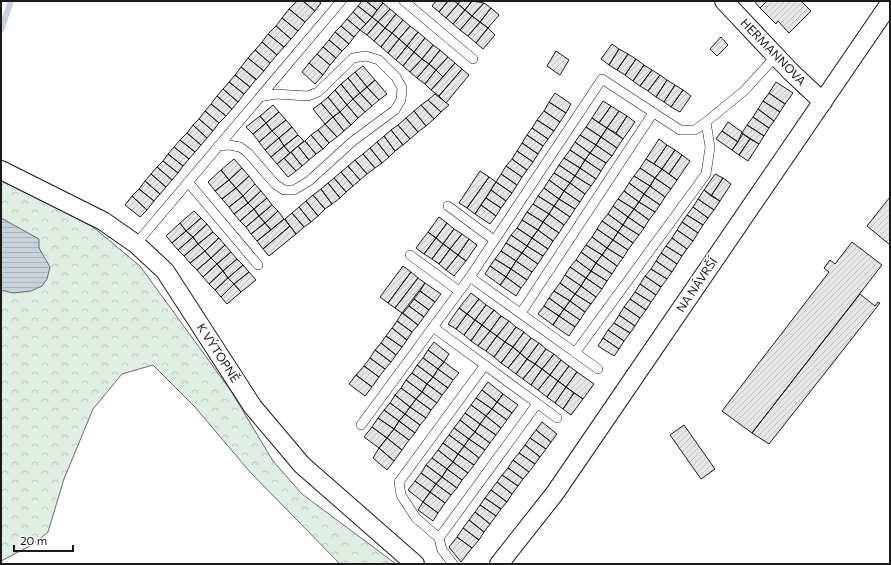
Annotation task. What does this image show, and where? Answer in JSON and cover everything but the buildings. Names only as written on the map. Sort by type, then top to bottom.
[{"type":"street","name":"HERMANNOVA","points":[[724,1],[791,72],[823,102]]},
{"type":"street","name":"NA NÁVRŠÍ","points":[[499,564],[555,493],[890,3]]},
{"type":"street","name":"K VÝTOPNĚ","points":[[1,170],[103,221],[136,244],[165,272],[253,407],[302,465],[415,564]]},
{"type":"lane","points":[[136,244],[341,1]]},
{"type":"lane","points":[[404,1],[473,59]]},
{"type":"lane","points":[[218,146],[230,145],[240,147],[248,153],[275,184],[284,190],[294,190],[309,181],[353,141],[395,110],[402,100],[402,88],[396,77],[379,60],[366,56],[353,58],[318,92],[308,96],[276,94],[260,97]]},
{"type":"lane","points":[[361,425],[470,277],[602,79],[680,130],[695,130],[744,91],[776,56]]},
{"type":"lane","points":[[521,313],[653,113]]},
{"type":"lane","points":[[575,352],[706,174],[710,147],[706,122]]},
{"type":"lane","points":[[188,182],[258,265]]},
{"type":"lane","points":[[448,206],[494,240]]},
{"type":"lane","points":[[410,255],[459,291]]},
{"type":"lane","points":[[470,277],[598,369]]},
{"type":"lane","points":[[433,327],[557,418]]},
{"type":"lane","points":[[452,564],[442,550],[439,538],[416,518],[401,495],[399,482],[485,365]]},
{"type":"lane","points":[[439,538],[538,404]]},
{"type":"green space","points":[[1,179],[93,227],[140,266],[231,391],[273,461],[302,494],[396,564],[340,564],[250,472],[195,407],[153,365],[122,374],[93,409],[64,479],[48,532],[32,545],[1,561]]},
{"type":"shaded area","points":[[1,218],[39,239],[39,248],[50,267],[47,279],[42,286],[31,291],[13,293],[1,290]]},
{"type":"waterway","points":[[1,30],[11,1]]}]
